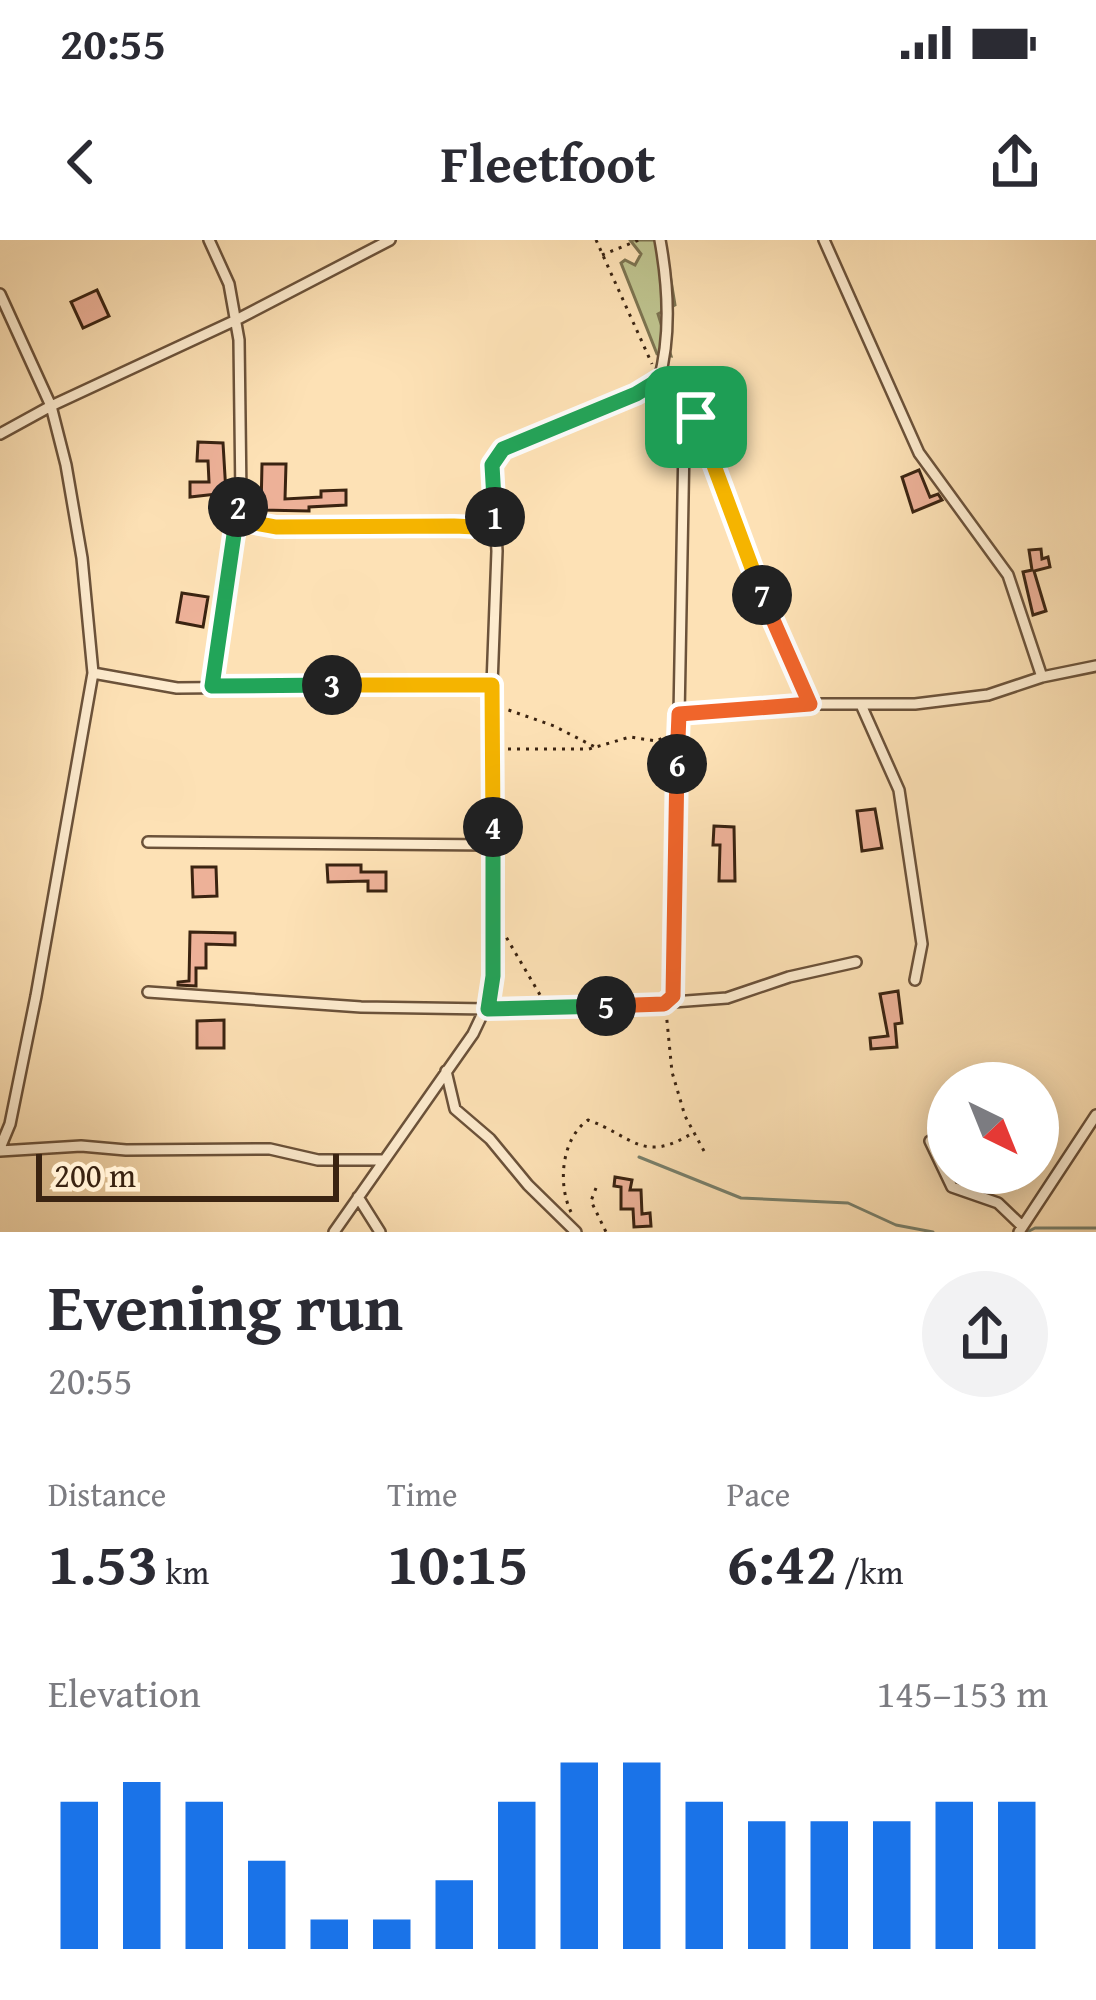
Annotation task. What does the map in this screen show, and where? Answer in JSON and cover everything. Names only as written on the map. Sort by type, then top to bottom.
[{"type":"street","points":[[209,240],[229,284],[236,320],[244,516],[256,525],[454,526],[496,534]]},
{"type":"street","points":[[0,434],[390,240]]},
{"type":"street","points":[[659,380],[665,359],[666,316],[660,240]]},
{"type":"street","points":[[824,240],[919,453],[1008,575],[1042,677]]},
{"type":"street","points":[[0,294],[51,406],[66,464],[82,558],[93,674],[41,972],[10,1124],[0,1149],[270,1149],[318,1160],[384,1160]]},
{"type":"street","points":[[334,1232],[488,1009],[493,976],[496,534],[492,465],[503,449],[659,380],[675,379],[682,396],[674,989],[664,1004]]},
{"type":"street","points":[[212,686],[241,498]]},
{"type":"street","points":[[678,717],[810,704],[862,707],[988,694],[1096,666]]},
{"type":"street","points":[[93,674],[177,688],[492,685]]},
{"type":"street","points":[[862,707],[899,790],[922,944],[915,980]]},
{"type":"street","points":[[148,842],[493,844]]},
{"type":"street","points":[[148,992],[361,1007],[664,1004],[727,998],[856,962]]},
{"type":"street","points":[[446,1070],[454,1109],[490,1139],[528,1185],[577,1232]]},
{"type":"street","points":[[974,1194],[998,1203],[1020,1229],[1096,1115]]},
{"type":"street","points":[[358,1196],[380,1232]]},
{"type":"path","points":[[596,240],[659,380]]},
{"type":"path","points":[[602,256],[640,240]]},
{"type":"path","points":[[682,396],[696,417],[773,624],[810,704]]},
{"type":"path","points":[[492,705],[554,726],[595,747]]},
{"type":"path","points":[[492,748],[542,751],[595,747],[630,737],[656,741],[669,735],[678,717]]},
{"type":"path","points":[[492,912],[547,1006]]},
{"type":"path","points":[[664,1004],[672,1072],[704,1151]]},
{"type":"path","points":[[575,1219],[567,1205],[563,1167],[574,1130],[588,1120],[640,1147],[663,1148],[694,1132]]},
{"type":"path","points":[[596,1188],[591,1201],[606,1232]]},
{"type":"green space","points":[[630,240],[665,244],[675,305],[658,314],[671,356],[657,354],[621,263],[635,265],[641,254]]},
{"type":"building","points":[[97,290],[109,316],[83,328],[71,302]]},
{"type":"building","points":[[198,442],[223,443],[226,493],[190,497],[190,482],[209,482],[208,461],[197,461]]},
{"type":"building","points":[[262,464],[286,464],[285,499],[346,490],[346,505],[309,507],[309,511],[261,510]]},
{"type":"building","points":[[919,470],[930,497],[938,494],[942,500],[913,512],[902,477]]},
{"type":"building","points":[[1041,549],[1050,567],[1034,571],[1046,611],[1033,615],[1023,572],[1032,570],[1029,550]]},
{"type":"building","points":[[182,593],[208,597],[203,627],[177,622]]},
{"type":"building","points":[[875,809],[882,848],[862,851],[857,811]]},
{"type":"building","points":[[714,826],[734,827],[735,881],[719,881],[720,845],[713,845]]},
{"type":"building","points":[[327,865],[361,865],[361,872],[386,872],[386,891],[368,891],[368,881],[328,882]]},
{"type":"building","points":[[192,867],[216,867],[217,896],[193,897]]},
{"type":"building","points":[[190,932],[235,933],[235,945],[206,944],[206,968],[196,968],[196,986],[178,985],[189,981]]},
{"type":"building","points":[[898,991],[902,1023],[895,1024],[897,1047],[871,1049],[870,1038],[888,1036],[880,994]]},
{"type":"building","points":[[224,1020],[224,1048],[197,1048],[197,1021]]},
{"type":"building","points":[[615,1177],[632,1180],[630,1190],[641,1190],[642,1214],[650,1213],[651,1226],[634,1227],[633,1209],[621,1209],[621,1187],[614,1186]]},
{"type":"waterway","points":[[639,1157],[741,1198],[848,1203],[896,1225],[933,1232]]},
{"type":"waterway","points":[[1027,1232],[1096,1228]]},
{"type":"route","points":[[675,379],[696,417],[773,624],[810,704],[679,714],[674,989],[670,1000],[664,1004],[488,1009],[493,976],[492,685],[212,686],[241,498],[244,516],[256,525],[454,526],[484,528],[496,534],[492,465],[503,449],[659,380],[675,379]]}]
